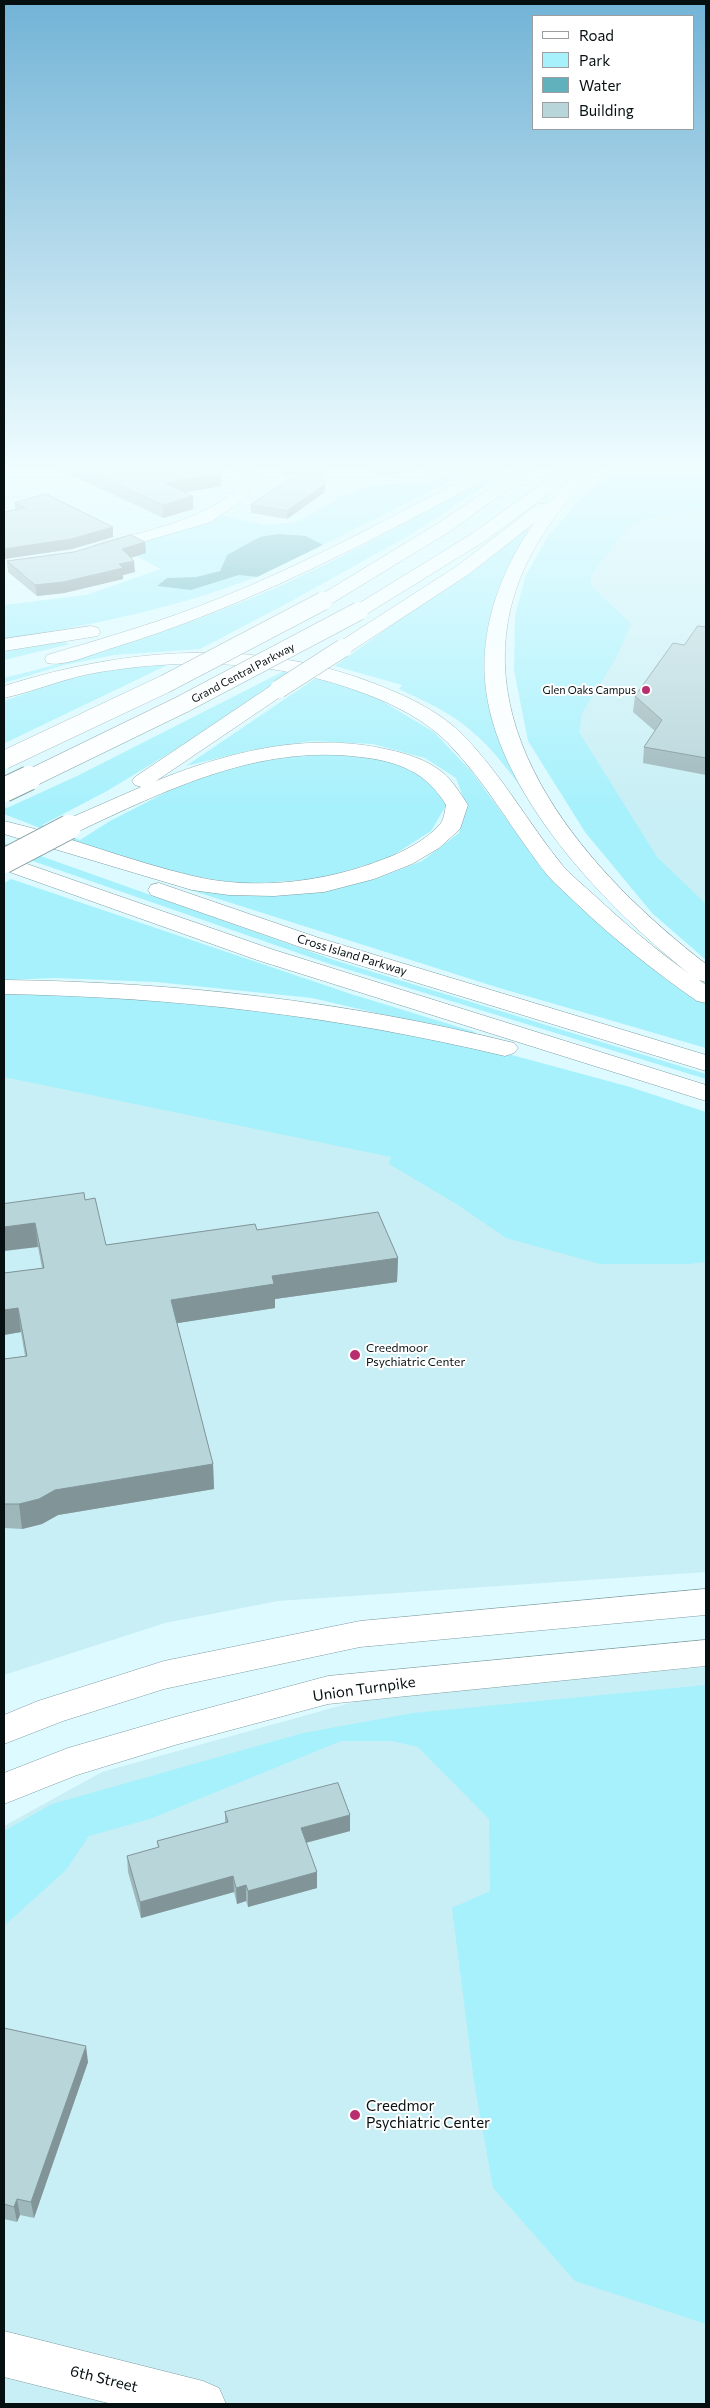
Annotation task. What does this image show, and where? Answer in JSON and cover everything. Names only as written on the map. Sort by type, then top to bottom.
[{"type":"main road","points":[[4,645],[107,629],[170,614],[265,582]]},
{"type":"main road","points":[[32,664],[179,620],[272,582]]},
{"type":"main road","name":"Grand Central Parkway","points":[[4,760],[257,637],[353,582]]},
{"type":"main road","name":"Grand Central Parkway","points":[[4,790],[148,722],[286,652],[405,582]]},
{"type":"main road","points":[[4,862],[69,827],[151,775],[279,689],[444,582]]},
{"type":"main road","points":[[510,582],[501,610],[496,645],[495,682],[503,722],[521,768],[551,816],[587,865],[636,917],[706,975]]},
{"type":"main road","points":[[4,692],[71,671],[119,663],[172,658],[225,658],[274,662],[319,671],[367,686],[412,707],[452,735],[481,767],[557,872],[608,922],[660,966],[706,996]]},
{"type":"main road","points":[[4,827],[192,883],[229,888],[274,890],[324,885],[366,874],[404,858],[432,843],[452,824],[457,805],[447,787],[430,771],[398,757],[361,750],[317,748],[268,754],[220,765],[172,781],[69,827]]},
{"type":"main road","name":"Cross Island Parkway","points":[[4,832],[179,897],[311,943],[706,1062]]},
{"type":"main road","points":[[4,862],[145,915],[296,966],[706,1093]]},
{"type":"main road","points":[[4,987],[138,990],[212,996],[306,1008],[488,1044],[706,1101]]},
{"type":"main road","points":[[4,1730],[51,1711],[164,1675],[360,1634],[704,1602]]},
{"type":"main road","name":"Union Turnpike","points":[[4,1789],[77,1760],[328,1690],[706,1653]]},
{"type":"main road","name":"6th Street","points":[[4,2354],[203,2404]]},
{"type":"shaded area","name":"Glen Oaks Campus","points":[[576,582],[706,582],[706,934],[564,728],[572,587]]},
{"type":"shaded area","name":"Creedmoor Psychiatric Center","points":[[4,1043],[706,1139],[706,1572],[278,1601],[165,1623],[4,1675]]},
{"type":"shaded area","name":"Creedmor Psychiatric Center","points":[[706,1667],[706,2404],[4,2404],[4,1826],[102,1772],[368,1698]]},
{"type":"green space","points":[[122,582],[162,582],[158,586],[191,590],[215,582],[241,582],[132,615],[4,639],[4,605],[86,595]]},
{"type":"green space","points":[[289,582],[325,582],[200,649],[114,655],[64,665],[4,683],[4,678],[60,664],[143,638]]},
{"type":"green space","points":[[450,582],[503,582],[499,589],[490,641],[530,798],[478,736],[453,717],[399,689],[402,685],[335,666]]},
{"type":"green space","points":[[524,582],[590,582],[631,624],[615,660],[582,713],[579,732],[657,857],[706,904],[706,960],[652,913],[585,832],[528,741],[514,670],[515,616]]},
{"type":"green space","points":[[59,641],[70,644],[4,660],[4,647]]},
{"type":"green space","points":[[176,661],[4,743],[4,701],[63,680],[125,667]]},
{"type":"green space","points":[[286,670],[293,671],[191,740],[107,791],[42,825],[80,840],[110,821],[186,782],[248,761],[308,752],[376,756],[425,774],[447,804],[431,831],[389,858],[319,879],[241,884],[177,873],[76,842],[4,814],[4,807],[7,808],[77,776]]},
{"type":"green space","points":[[316,678],[329,678],[370,694],[434,732],[472,772],[529,850],[603,928],[706,1001],[706,1048],[496,987],[184,888],[194,887],[261,896],[311,892],[376,879],[422,861],[459,833],[466,805],[456,778],[425,758],[373,744],[312,741],[251,750],[186,766]]},
{"type":"green space","points":[[4,843],[334,960],[706,1074],[706,1079],[330,964],[4,851]]},
{"type":"green space","points":[[11,879],[351,994],[475,1032],[475,1036],[312,998],[156,982],[56,978],[4,980],[4,883]]},
{"type":"green space","points":[[78,992],[283,1009],[464,1042],[630,1087],[706,1112],[706,1262],[689,1264],[600,1264],[506,1238],[458,1205],[389,1164],[391,1157],[4,1077],[4,993]]},
{"type":"green space","points":[[706,1685],[706,2324],[575,2281],[493,2188],[474,2082],[452,1908],[490,1891],[489,1819],[418,1747],[392,1741],[341,1741],[150,1819],[89,1836],[66,1870],[4,1926],[4,1831],[52,1804],[303,1733],[413,1713]]},
{"type":"water","points":[[162,582],[215,582],[191,590],[157,586]]},
{"type":"building","points":[[32,582],[60,582],[35,585]]},
{"type":"building","points":[[698,626],[706,627],[706,758],[644,747],[662,720],[635,696],[673,643],[684,645]]},
{"type":"building","points":[[84,1193],[85,1200],[95,1198],[106,1245],[255,1224],[257,1230],[378,1212],[398,1258],[272,1276],[274,1284],[171,1300],[213,1464],[55,1490],[39,1499],[19,1504],[4,1504],[4,1359],[27,1356],[18,1308],[4,1310],[4,1273],[44,1268],[35,1223],[4,1227],[4,1204]]},
{"type":"building","points":[[338,1783],[350,1815],[301,1828],[317,1872],[248,1891],[246,1885],[236,1888],[233,1876],[140,1902],[127,1856],[159,1847],[157,1841],[228,1822],[225,1812]]},
{"type":"building","points":[[4,2028],[86,2046],[31,2202],[17,2199],[14,2207],[4,2204]]},
{"type":"place","name":"Glen Oaks Campus","points":[[646,690]]},
{"type":"place","name":"Creedmoor Psychiatric Center","points":[[355,1355]]},
{"type":"place","name":"Creedmor Psychiatric Center","points":[[355,2115]]}]
